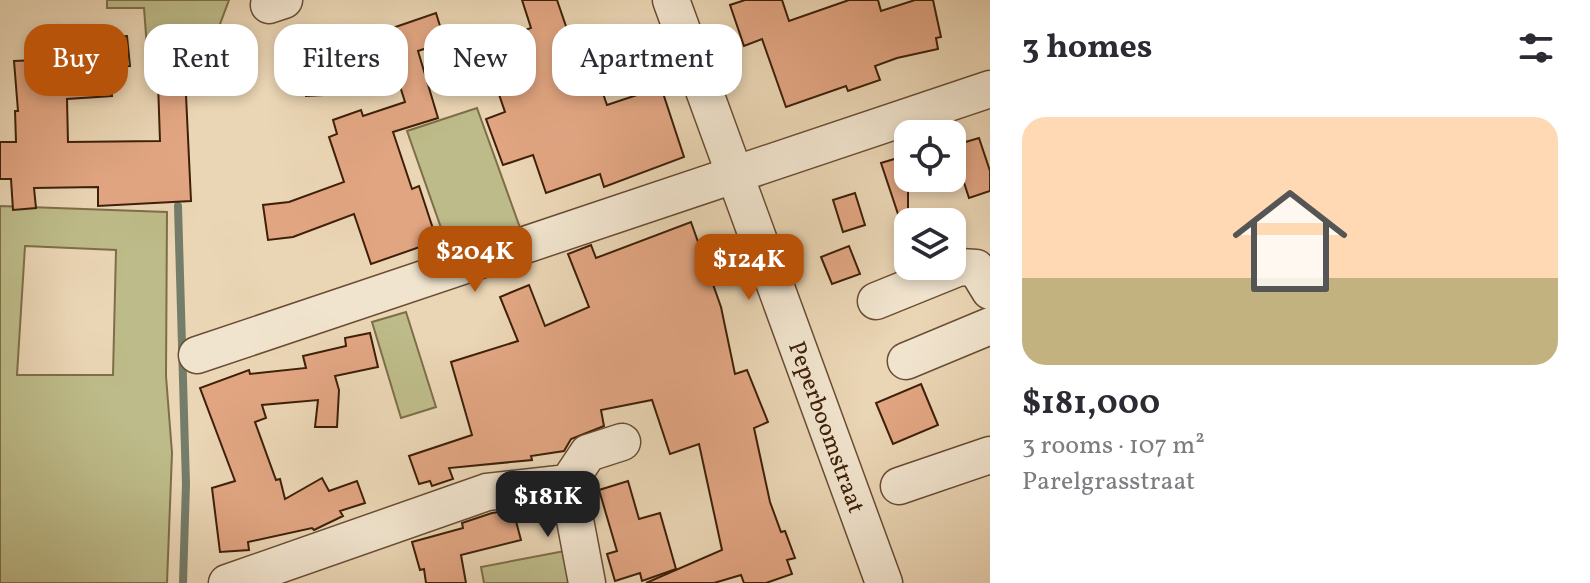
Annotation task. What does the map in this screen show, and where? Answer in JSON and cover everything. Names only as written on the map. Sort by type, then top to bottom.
[{"type":"street","name":"Peperboomstraat","points":[[671,0],[884,583]]},
{"type":"street","points":[[197,355],[990,89]]},
{"type":"street","points":[[876,301],[960,267],[976,268],[990,291]]},
{"type":"street","points":[[906,361],[990,326]]},
{"type":"street","points":[[587,583],[568,483],[588,453],[622,442]]},
{"type":"street","points":[[899,486],[990,455]]},
{"type":"street","points":[[227,583],[487,492],[568,483]]},
{"type":"shaded area","points":[[107,0],[229,0],[220,24],[145,24],[144,8],[107,8]]},
{"type":"shaded area","points":[[477,108],[523,236],[452,259],[407,131]]},
{"type":"shaded area","points":[[0,206],[167,212],[166,376],[172,453],[167,583],[0,583]],"holes":[[[25,246],[116,250],[113,375],[17,375]]]},
{"type":"shaded area","points":[[406,312],[436,407],[401,418],[372,322]]},
{"type":"shaded area","points":[[570,550],[576,583],[484,583],[481,567]]},
{"type":"building","points":[[522,0],[557,0],[565,24],[552,24],[552,96],[604,96],[607,105],[634,96],[664,96],[684,157],[604,187],[600,174],[546,193],[533,155],[503,165],[486,119],[505,112],[500,96],[536,96],[536,24],[530,24]]},
{"type":"building","points":[[745,0],[782,0],[789,21],[849,0],[878,0],[881,11],[915,0],[933,0],[941,37],[936,38],[938,49],[875,66],[880,80],[848,91],[846,86],[786,107],[762,39],[744,46],[742,24],[736,24],[730,5]]},
{"type":"building","points":[[436,13],[439,24],[424,24],[424,49],[418,51],[424,71],[424,96],[431,96],[438,118],[393,132],[412,189],[419,186],[437,241],[371,264],[354,214],[293,237],[268,240],[263,205],[289,202],[344,182],[329,137],[337,134],[333,120],[361,110],[363,116],[405,102],[403,96],[408,96],[408,24],[404,24]]},
{"type":"building","points":[[14,61],[24,61],[24,96],[112,96],[67,99],[68,142],[160,141],[158,96],[186,96],[191,201],[98,206],[98,187],[34,188],[36,208],[13,210],[11,179],[0,179],[0,142],[16,142],[15,111],[18,111]]},
{"type":"building","points":[[979,138],[990,171],[990,191],[969,198],[966,189],[966,142]]},
{"type":"building","points":[[894,159],[894,192],[908,192],[908,208],[896,208],[881,163]]},
{"type":"building","points":[[855,193],[865,225],[843,232],[833,200]]},
{"type":"building","points":[[691,222],[721,307],[735,374],[747,370],[768,422],[754,428],[770,502],[795,558],[787,560],[792,574],[766,583],[744,583],[741,575],[714,583],[646,583],[722,550],[699,444],[670,454],[652,400],[601,410],[604,426],[571,439],[564,451],[531,456],[532,460],[449,468],[453,479],[432,486],[430,481],[419,484],[409,456],[472,435],[451,362],[518,341],[500,297],[529,285],[545,326],[589,307],[568,254],[591,245],[596,258]]},
{"type":"building","points":[[849,246],[860,274],[832,284],[821,257]]},
{"type":"building","points":[[370,333],[378,367],[335,376],[339,390],[337,427],[315,427],[318,400],[262,405],[266,418],[255,422],[276,480],[280,479],[285,499],[322,478],[329,491],[357,481],[365,503],[340,511],[343,516],[314,530],[248,542],[249,550],[220,552],[212,488],[235,481],[200,388],[249,370],[250,374],[306,368],[303,356],[346,346],[345,338]]},
{"type":"building","points":[[921,384],[938,425],[893,444],[876,403]]},
{"type":"building","points":[[628,481],[639,519],[660,513],[676,569],[642,581],[640,573],[615,581],[607,554],[617,551],[599,490]]},
{"type":"building","points":[[513,510],[521,540],[461,555],[466,583],[426,583],[424,569],[420,570],[412,542],[463,528],[462,523],[492,513]]},
{"type":"waterway","points":[[178,206],[186,484],[183,583]]}]
